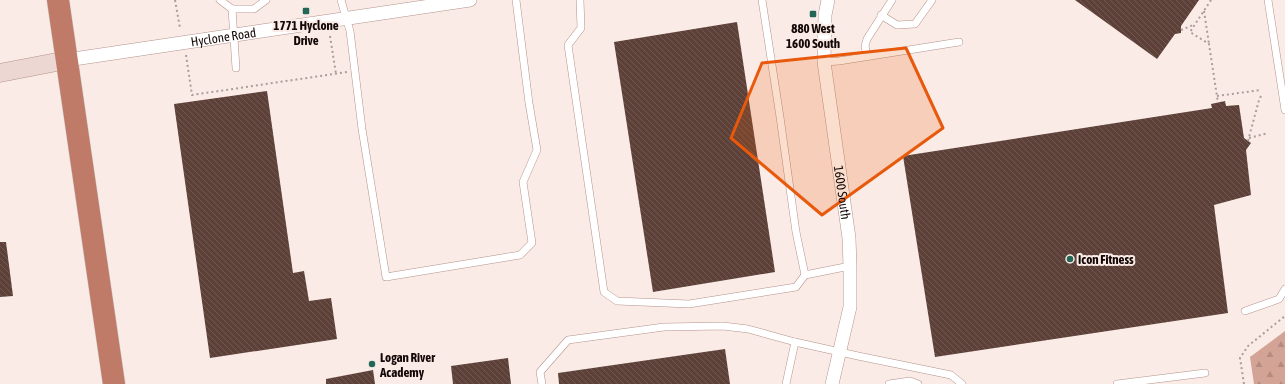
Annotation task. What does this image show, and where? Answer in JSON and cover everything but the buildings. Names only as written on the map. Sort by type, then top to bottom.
[{"type":"highway","points":[[58,0],[114,384]]},
{"type":"street","name":"Hyclone Road","points":[[0,73],[67,60],[470,0]]},
{"type":"street","name":"1600 South","points":[[828,0],[825,15],[824,62],[849,238],[850,266],[850,307],[832,384]]},
{"type":"lane","points":[[220,0],[232,9],[254,9],[266,0]]},
{"type":"lane","points":[[341,0],[350,31],[362,128],[386,278],[520,255],[532,243],[523,182],[537,150],[529,103],[516,0]]},
{"type":"lane","points":[[580,0],[581,28],[568,45],[604,292],[617,302],[689,304],[796,287],[805,275],[850,266]]},
{"type":"lane","points":[[762,0],[796,232],[805,275]]},
{"type":"lane","points":[[867,56],[865,46],[867,39],[892,0]]},
{"type":"lane","points":[[882,15],[896,25],[915,24],[932,0]]},
{"type":"lane","points":[[1268,0],[1285,110]]},
{"type":"lane","points":[[232,9],[236,68]]},
{"type":"lane","points":[[824,62],[959,42]]},
{"type":"lane","points":[[1245,312],[1279,299],[1285,289]]},
{"type":"lane","points":[[542,384],[540,372],[568,340],[664,327],[723,326],[748,329],[795,342],[951,376],[962,384]]},
{"type":"lane","points":[[786,384],[795,342]]},
{"type":"lane","points":[[1117,384],[1205,373]]},
{"type":"lane","points":[[889,384],[910,381],[918,384]]},
{"type":"path","points":[[175,0],[180,28]]},
{"type":"path","points":[[1209,44],[1190,32],[1211,0]]},
{"type":"path","points":[[1204,11],[1218,103]]},
{"type":"path","points":[[1181,30],[1194,25]]},
{"type":"path","points":[[330,36],[336,74]]},
{"type":"path","points":[[186,54],[192,95],[355,71]]},
{"type":"path","points":[[1217,96],[1261,90]]},
{"type":"path","points":[[1248,141],[1262,94]]},
{"type":"path","points":[[1249,138],[1268,133]]},
{"type":"path","points":[[1244,384],[1240,358],[1248,346],[1285,316]]},
{"type":"highlighted area","points":[[906,48],[943,128],[822,215],[731,138],[762,63]]},
{"type":"green space","points":[[1285,331],[1285,384],[1254,384],[1250,357]]},
{"type":"place","name":"1771 Hyclone Drive","points":[[306,11]]},
{"type":"place","name":"880 West 1600 South","points":[[813,14]]},
{"type":"place","name":"Icon Fitness","points":[[1070,259]]},
{"type":"place","name":"Logan River Academy","points":[[372,364]]}]
